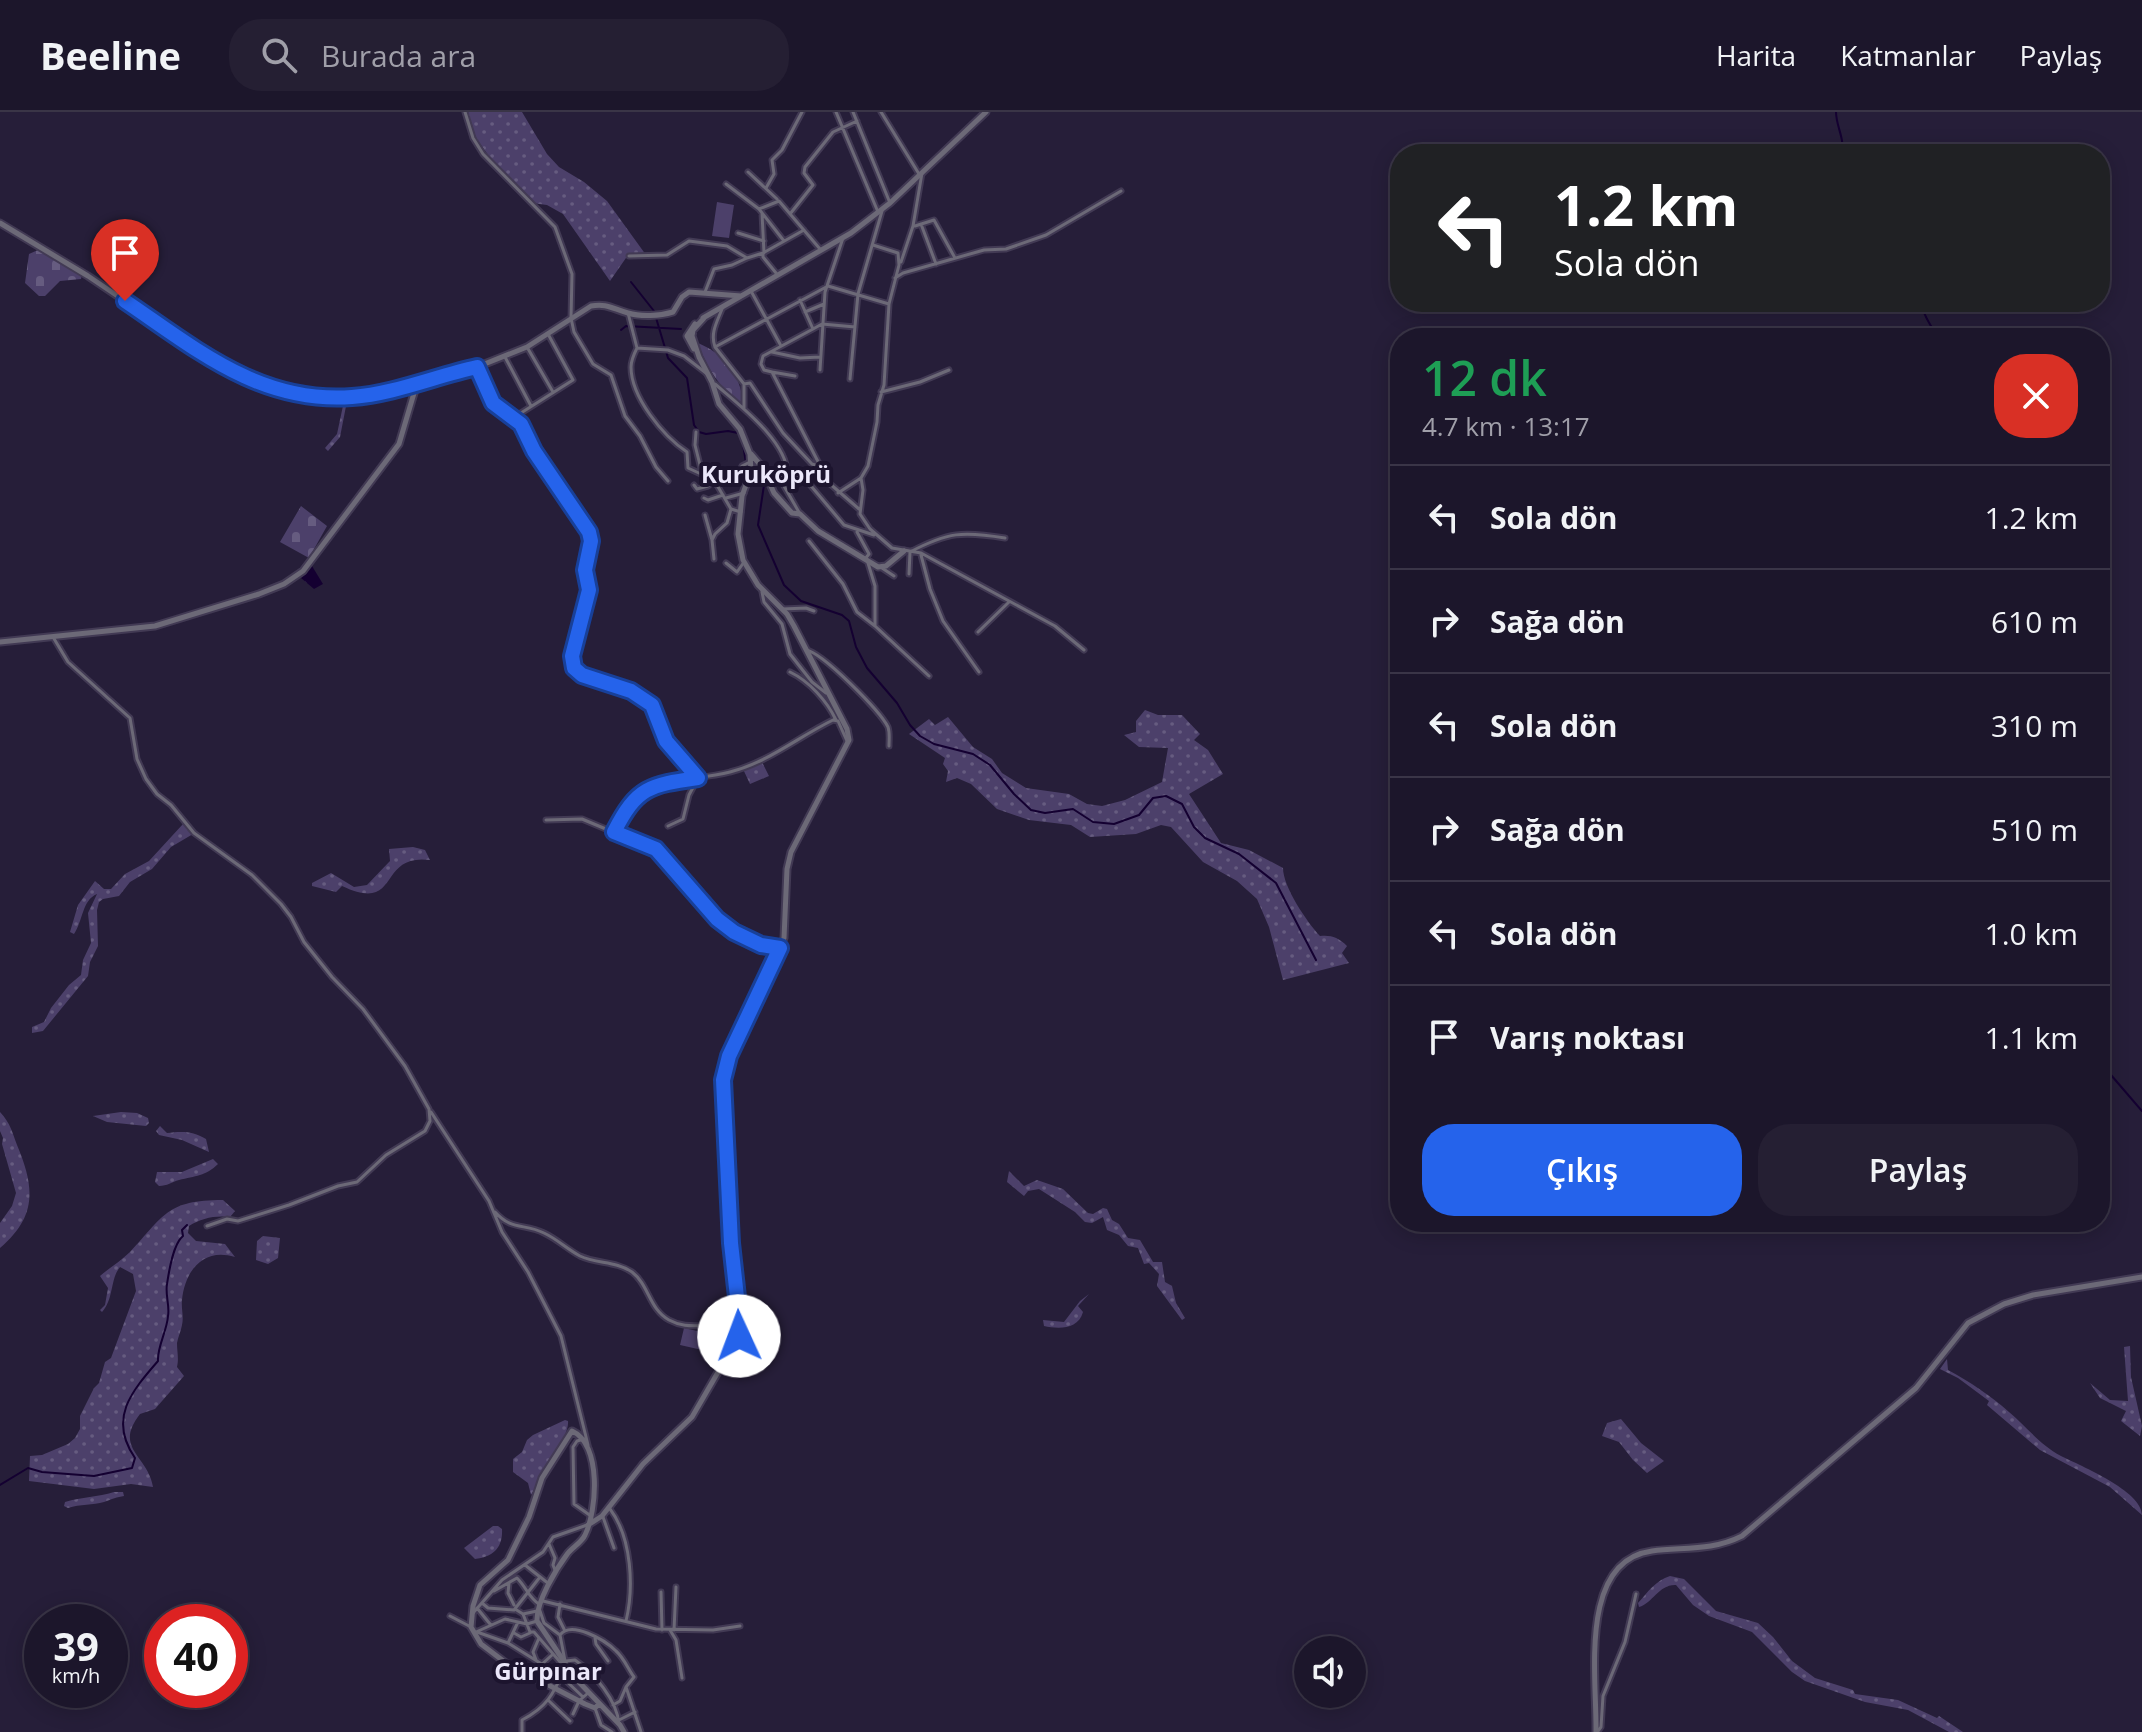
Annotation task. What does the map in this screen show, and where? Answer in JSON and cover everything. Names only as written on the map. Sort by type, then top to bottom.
[{"type":"street","points":[[465,112],[473,138],[483,154],[555,227],[572,274],[571,318],[574,332],[593,364],[611,375],[625,416],[668,481]]},
{"type":"street","points":[[766,188],[774,174],[772,160],[782,150],[802,112]]},
{"type":"street","points":[[836,112],[880,211],[858,294],[850,379]]},
{"type":"street","points":[[853,112],[890,203]]},
{"type":"street","points":[[838,493],[861,478],[868,466],[881,392],[889,304],[913,226],[921,174],[881,112]]},
{"type":"street","points":[[800,514],[792,513],[774,493],[769,478],[750,454],[740,429],[719,404],[692,333],[704,318],[724,305],[822,251],[880,211],[986,112]]},
{"type":"street","points":[[790,214],[813,185],[804,173],[805,167],[833,132],[857,121]]},
{"type":"street","points":[[748,172],[778,200],[822,251]]},
{"type":"street","points":[[726,184],[761,211],[784,241]]},
{"type":"street","points":[[895,278],[955,258],[984,250],[1006,249],[1046,235],[1121,191]]},
{"type":"street","points":[[761,211],[778,200]]},
{"type":"street","points":[[761,211],[762,256],[778,276]]},
{"type":"street","points":[[913,226],[935,220],[955,258]]},
{"type":"street","points":[[0,223],[88,276],[206,356],[264,386],[310,395],[352,397],[477,367],[527,347],[591,306],[602,304],[628,313],[654,315],[673,312],[686,293],[741,296]]},
{"type":"street","points":[[921,224],[936,264]]},
{"type":"street","points":[[705,293],[708,279],[715,268],[763,253],[804,230]]},
{"type":"street","points":[[738,233],[764,241]]},
{"type":"street","points":[[820,370],[824,304],[843,238]]},
{"type":"street","points":[[629,256],[667,255],[689,241],[727,246],[747,258]]},
{"type":"street","points":[[873,245],[898,253],[899,265]]},
{"type":"street","points":[[715,347],[828,286],[889,304]]},
{"type":"street","points":[[751,291],[780,345]]},
{"type":"street","points":[[800,300],[813,329]]},
{"type":"street","points":[[805,312],[824,304]]},
{"type":"street","points":[[724,305],[713,332],[715,347],[744,384],[744,408]]},
{"type":"street","points":[[628,313],[637,348],[631,369],[639,398],[650,415],[687,452],[688,468],[714,480],[731,509],[727,523],[712,540]]},
{"type":"street","points":[[795,376],[764,370],[760,361],[780,345],[822,324],[855,327]]},
{"type":"street","points":[[513,418],[573,380],[548,334]]},
{"type":"street","points":[[527,347],[553,392]]},
{"type":"street","points":[[637,348],[668,350],[684,356],[707,374]]},
{"type":"street","points":[[770,352],[800,358],[820,357]]},
{"type":"street","points":[[505,357],[531,406]]},
{"type":"street","points":[[477,367],[493,403],[521,424],[534,451],[591,536],[585,570],[589,590],[572,656],[574,668],[582,675],[631,691],[652,705],[666,741],[698,778]]},
{"type":"street","points":[[881,392],[920,382],[949,370]]},
{"type":"street","points":[[772,372],[829,483],[859,509]]},
{"type":"street","points":[[0,642],[155,626],[259,594],[295,579],[399,444],[417,382]]},
{"type":"street","points":[[712,382],[744,408],[780,448],[787,477],[769,478]]},
{"type":"street","points":[[744,384],[750,383],[783,433],[812,464],[820,466]]},
{"type":"street","points":[[696,432],[695,445],[702,473]]},
{"type":"street","points":[[750,454],[750,474],[738,534],[744,562],[764,602],[782,624],[790,654],[812,682],[829,695]]},
{"type":"street","points":[[694,485],[697,489],[708,486],[749,462]]},
{"type":"street","points":[[741,468],[750,474]]},
{"type":"street","points":[[788,471],[806,480],[844,525],[878,536]]},
{"type":"street","points":[[861,478],[863,490],[859,509],[863,521],[892,548],[921,553],[1055,626],[1084,650]]},
{"type":"street","points":[[780,479],[800,514],[818,531],[894,576]]},
{"type":"street","points":[[704,498],[716,499],[744,493]]},
{"type":"street","points":[[731,509],[741,512]]},
{"type":"street","points":[[705,515],[714,559]]},
{"type":"street","points":[[856,530],[869,554],[866,559],[875,586],[875,626]]},
{"type":"street","points":[[882,568],[933,540],[958,533],[1005,538]]},
{"type":"street","points":[[809,541],[843,584],[857,612],[929,676]]},
{"type":"street","points":[[907,552],[909,574]]},
{"type":"street","points":[[921,553],[930,589],[943,621],[979,672]]},
{"type":"street","points":[[726,563],[737,572],[744,562]]},
{"type":"street","points":[[471,1616],[502,1580],[525,1565],[559,1533],[588,1525],[609,1508],[643,1464],[692,1417],[738,1339],[740,1324],[730,1232],[723,1080],[729,1056],[784,938],[787,869],[791,852],[848,743],[847,729],[794,626],[758,585]]},
{"type":"street","points":[[978,632],[1009,602]]},
{"type":"street","points":[[782,609],[814,611]]},
{"type":"street","points":[[53,637],[68,662],[130,718],[137,759],[157,794],[171,805],[194,833],[252,875],[281,904],[304,942],[363,1009],[405,1066],[441,1128],[462,1156],[561,1336],[588,1446],[597,1517],[614,1548]]},
{"type":"street","points":[[806,650],[837,669],[877,713],[887,726],[889,746]]},
{"type":"street","points":[[790,672],[825,701],[848,743]]},
{"type":"street","points":[[614,832],[632,802],[646,789],[671,781],[728,773],[760,761],[836,720]]},
{"type":"street","points":[[668,826],[683,819],[689,795],[698,778]]},
{"type":"street","points":[[546,820],[582,819],[656,849],[717,919],[734,932],[761,945],[780,948]]},
{"type":"street","points":[[207,1226],[217,1221],[238,1221],[357,1182],[386,1155],[420,1135],[428,1126],[429,1109]]},
{"type":"street","points":[[428,1126],[441,1128]]},
{"type":"street","points":[[493,1209],[511,1226],[537,1230],[581,1256],[621,1265],[634,1273],[665,1318],[690,1325],[717,1325],[738,1339]]},
{"type":"street","points":[[1597,1732],[1598,1606],[1609,1580],[1623,1563],[1641,1553],[1701,1549],[1742,1536],[1916,1388],[1959,1332],[1991,1309],[2048,1292],[2142,1277]]},
{"type":"street","points":[[588,1446],[575,1431],[570,1432],[536,1489],[529,1517],[508,1560],[480,1585],[471,1616],[481,1644],[506,1663],[556,1691],[584,1697],[597,1706],[601,1725],[612,1732]]},
{"type":"street","points":[[584,1439],[577,1441],[573,1447],[574,1504],[597,1517]]},
{"type":"street","points":[[609,1508],[620,1528],[625,1547],[630,1593],[626,1621]]},
{"type":"street","points":[[584,1697],[537,1621],[539,1606],[549,1584],[568,1554],[585,1538],[588,1525]]},
{"type":"street","points":[[549,1544],[555,1558],[553,1565],[556,1572]]},
{"type":"street","points":[[525,1565],[549,1584]]},
{"type":"street","points":[[482,1603],[488,1608],[515,1607],[540,1577]]},
{"type":"street","points":[[491,1592],[517,1578],[539,1606],[544,1623],[560,1635]]},
{"type":"street","points":[[509,1583],[509,1600],[523,1614],[530,1632]]},
{"type":"street","points":[[676,1587],[672,1630],[682,1678]]},
{"type":"street","points":[[661,1592],[662,1630]]},
{"type":"street","points":[[1597,1732],[1601,1727],[1603,1696],[1625,1642],[1636,1594]]},
{"type":"street","points":[[560,1604],[558,1617],[564,1629]]},
{"type":"street","points":[[523,1614],[539,1606],[560,1604],[662,1630],[713,1630],[740,1626]]},
{"type":"street","points":[[477,1608],[490,1624]]},
{"type":"street","points":[[450,1616],[474,1631],[508,1643],[561,1676],[619,1722]]},
{"type":"street","points":[[474,1631],[505,1619],[527,1624],[537,1621]]},
{"type":"street","points":[[508,1643],[518,1622]]},
{"type":"street","points":[[522,1732],[522,1720],[556,1691],[566,1665],[560,1635],[564,1629]]},
{"type":"street","points":[[564,1629],[575,1629],[595,1638],[619,1654],[634,1677],[627,1683],[620,1701],[613,1705]]},
{"type":"street","points":[[492,1637],[497,1632]]},
{"type":"street","points":[[514,1633],[521,1637],[530,1632]]},
{"type":"street","points":[[530,1632],[534,1632],[552,1655],[566,1665],[582,1665]]},
{"type":"street","points":[[535,1662],[533,1652],[539,1638]]},
{"type":"street","points":[[595,1638],[608,1661]]},
{"type":"street","points":[[541,1665],[552,1655]]},
{"type":"street","points":[[566,1665],[575,1660],[582,1665],[613,1705],[624,1732]]},
{"type":"street","points":[[626,1687],[641,1732]]},
{"type":"street","points":[[573,1714],[584,1697]]},
{"type":"street","points":[[548,1700],[570,1721]]},
{"type":"street","points":[[619,1722],[635,1712]]},
{"type":"green space","points":[[468,112],[522,112],[547,154],[559,167],[607,201],[646,255],[628,255],[610,281],[563,214],[547,205],[532,203],[498,169],[476,138]]},
{"type":"green space","points":[[717,202],[734,205],[729,238],[712,236]]},
{"type":"green space","points":[[38,250],[82,274],[81,279],[60,281],[45,296],[39,296],[25,283],[29,254]]},
{"type":"green space","points":[[698,343],[716,353],[729,366],[738,382],[743,402],[739,404],[720,383],[705,361]]},
{"type":"green space","points":[[297,395],[361,400],[347,401],[340,437],[328,451],[325,448],[337,434],[344,401]]},
{"type":"green space","points":[[301,506],[327,526],[309,558],[280,542]]},
{"type":"green space","points":[[1145,710],[1158,715],[1182,715],[1200,734],[1194,740],[1208,750],[1223,774],[1189,794],[1221,843],[1249,850],[1283,868],[1291,894],[1303,913],[1320,936],[1334,937],[1347,946],[1342,953],[1349,963],[1283,980],[1269,927],[1257,899],[1237,881],[1203,862],[1171,827],[1161,825],[1136,834],[1090,837],[1071,825],[1029,820],[997,809],[971,784],[957,778],[946,782],[948,771],[943,764],[945,758],[909,734],[929,719],[935,725],[948,717],[973,747],[992,759],[1002,773],[1026,788],[1069,794],[1087,804],[1102,806],[1125,800],[1162,782],[1168,748],[1139,747],[1124,735],[1136,732],[1136,721]]},
{"type":"green space","points":[[762,762],[769,776],[750,784],[743,769]]},
{"type":"green space","points":[[183,824],[193,834],[171,847],[152,869],[130,882],[119,896],[99,902],[98,946],[90,962],[88,976],[43,1031],[32,1033],[32,1027],[44,1022],[69,985],[81,975],[83,960],[91,943],[88,913],[97,894],[88,901],[74,934],[70,932],[78,905],[95,881],[104,889],[111,889],[125,874],[149,861]]},
{"type":"green space","points":[[413,847],[425,850],[430,860],[413,860],[402,865],[382,888],[373,893],[361,893],[342,886],[336,892],[312,886],[312,883],[331,873],[354,887],[367,885],[390,861],[389,849]]},
{"type":"green space","points":[[0,1112],[7,1120],[23,1160],[29,1201],[21,1224],[0,1248],[0,1223],[12,1206],[16,1193],[2,1144]]},
{"type":"green space","points":[[137,1113],[148,1118],[149,1123],[146,1126],[107,1122],[93,1116]]},
{"type":"green space","points":[[160,1126],[167,1133],[187,1132],[201,1136],[206,1139],[209,1152],[182,1140],[159,1135],[156,1131]]},
{"type":"green space","points":[[213,1159],[218,1164],[205,1173],[162,1186],[155,1182],[157,1172],[182,1172]]},
{"type":"green space","points":[[1009,1171],[1024,1186],[1037,1180],[1063,1189],[1088,1213],[1107,1209],[1112,1220],[1119,1224],[1128,1238],[1140,1240],[1153,1262],[1162,1262],[1165,1282],[1172,1286],[1176,1303],[1185,1318],[1182,1320],[1157,1286],[1159,1274],[1149,1263],[1144,1264],[1138,1248],[1128,1246],[1119,1235],[1107,1230],[1103,1217],[1092,1223],[1085,1222],[1039,1189],[1028,1191],[1024,1196],[1007,1182]]},
{"type":"green space","points":[[223,1200],[235,1211],[230,1217],[198,1221],[189,1226],[188,1233],[196,1241],[225,1244],[235,1257],[214,1255],[205,1258],[187,1279],[182,1303],[183,1322],[177,1343],[177,1367],[184,1376],[155,1409],[140,1414],[130,1436],[134,1452],[150,1476],[153,1487],[131,1484],[94,1489],[29,1481],[30,1456],[42,1455],[75,1438],[80,1429],[80,1416],[99,1383],[105,1362],[111,1358],[136,1291],[133,1274],[120,1267],[106,1307],[102,1312],[100,1310],[105,1305],[108,1288],[100,1276],[126,1255],[168,1212],[189,1203]]},
{"type":"green space","points":[[263,1236],[280,1238],[278,1258],[268,1264],[256,1260],[257,1241]]},
{"type":"green space","points":[[1089,1294],[1078,1306],[1083,1312],[1077,1322],[1061,1328],[1044,1326],[1043,1320],[1064,1322],[1080,1301]]},
{"type":"green space","points":[[684,1328],[715,1335],[711,1352],[680,1345]]},
{"type":"green space","points":[[2130,1346],[2131,1377],[2142,1426],[2140,1436],[2121,1421],[2126,1411],[2100,1398],[2090,1383],[2110,1400],[2128,1401],[2124,1347]]},
{"type":"green space","points":[[1947,1359],[1948,1370],[1995,1400],[2047,1447],[2122,1488],[2139,1506],[2142,1515],[2110,1487],[2040,1450],[1987,1405],[1989,1401],[1940,1369]]},
{"type":"green space","points":[[1621,1419],[1641,1443],[1664,1461],[1647,1473],[1619,1442],[1602,1436],[1607,1423]]},
{"type":"green space","points":[[568,1421],[564,1437],[531,1495],[528,1483],[513,1472],[513,1459],[522,1452],[533,1435]]},
{"type":"green space","points":[[123,1492],[124,1496],[100,1503],[64,1506],[65,1502]]},
{"type":"green space","points":[[493,1526],[502,1529],[499,1546],[492,1554],[475,1559],[464,1548]]},
{"type":"green space","points":[[1670,1576],[1684,1579],[1716,1611],[1758,1623],[1792,1661],[1815,1678],[1853,1690],[1855,1694],[1898,1700],[1937,1718],[1939,1716],[1963,1732],[1949,1732],[1908,1710],[1865,1702],[1805,1681],[1752,1632],[1709,1616],[1693,1605],[1676,1585],[1665,1587],[1639,1607],[1638,1603],[1652,1587]]},
{"type":"water","points":[[312,566],[323,584],[314,589],[301,578]]},
{"type":"waterway","points":[[1836,112],[1842,144]]},
{"type":"waterway","points":[[631,282],[654,311],[668,358],[687,378],[694,425],[699,432],[706,434],[738,433],[747,466],[764,485],[758,525],[784,585],[801,601],[842,615],[849,621],[856,647],[867,668],[920,736],[934,744],[973,754],[990,765],[1031,810],[1045,813],[1073,809],[1093,822],[1114,824],[1139,815],[1153,798],[1166,796],[1182,804],[1194,827],[1205,838],[1239,854],[1276,883],[1316,960]]},
{"type":"waterway","points":[[1924,312],[1933,328]]},
{"type":"waterway","points":[[621,330],[626,326],[681,329]]},
{"type":"waterway","points":[[2110,1066],[2111,1075],[2142,1111]]},
{"type":"waterway","points":[[0,1485],[28,1468],[94,1476],[132,1468],[135,1458],[123,1431],[123,1418],[132,1395],[158,1361],[168,1316],[170,1265],[183,1236],[182,1230],[187,1225]]},
{"type":"district","name":"Kuruköprü","points":[[766,475]]},
{"type":"district","name":"Gürpınar","points":[[548,1672]]},
{"type":"route","points":[[125,301],[226,369],[264,386],[286,391],[352,397],[477,367],[493,403],[521,424],[542,464],[589,532],[590,551],[585,570],[589,590],[576,633],[572,656],[574,668],[582,675],[631,691],[649,702],[666,741],[698,778],[671,781],[646,789],[632,802],[614,832],[656,849],[717,919],[734,932],[761,945],[780,948],[729,1056],[723,1080],[739,1336]]}]
